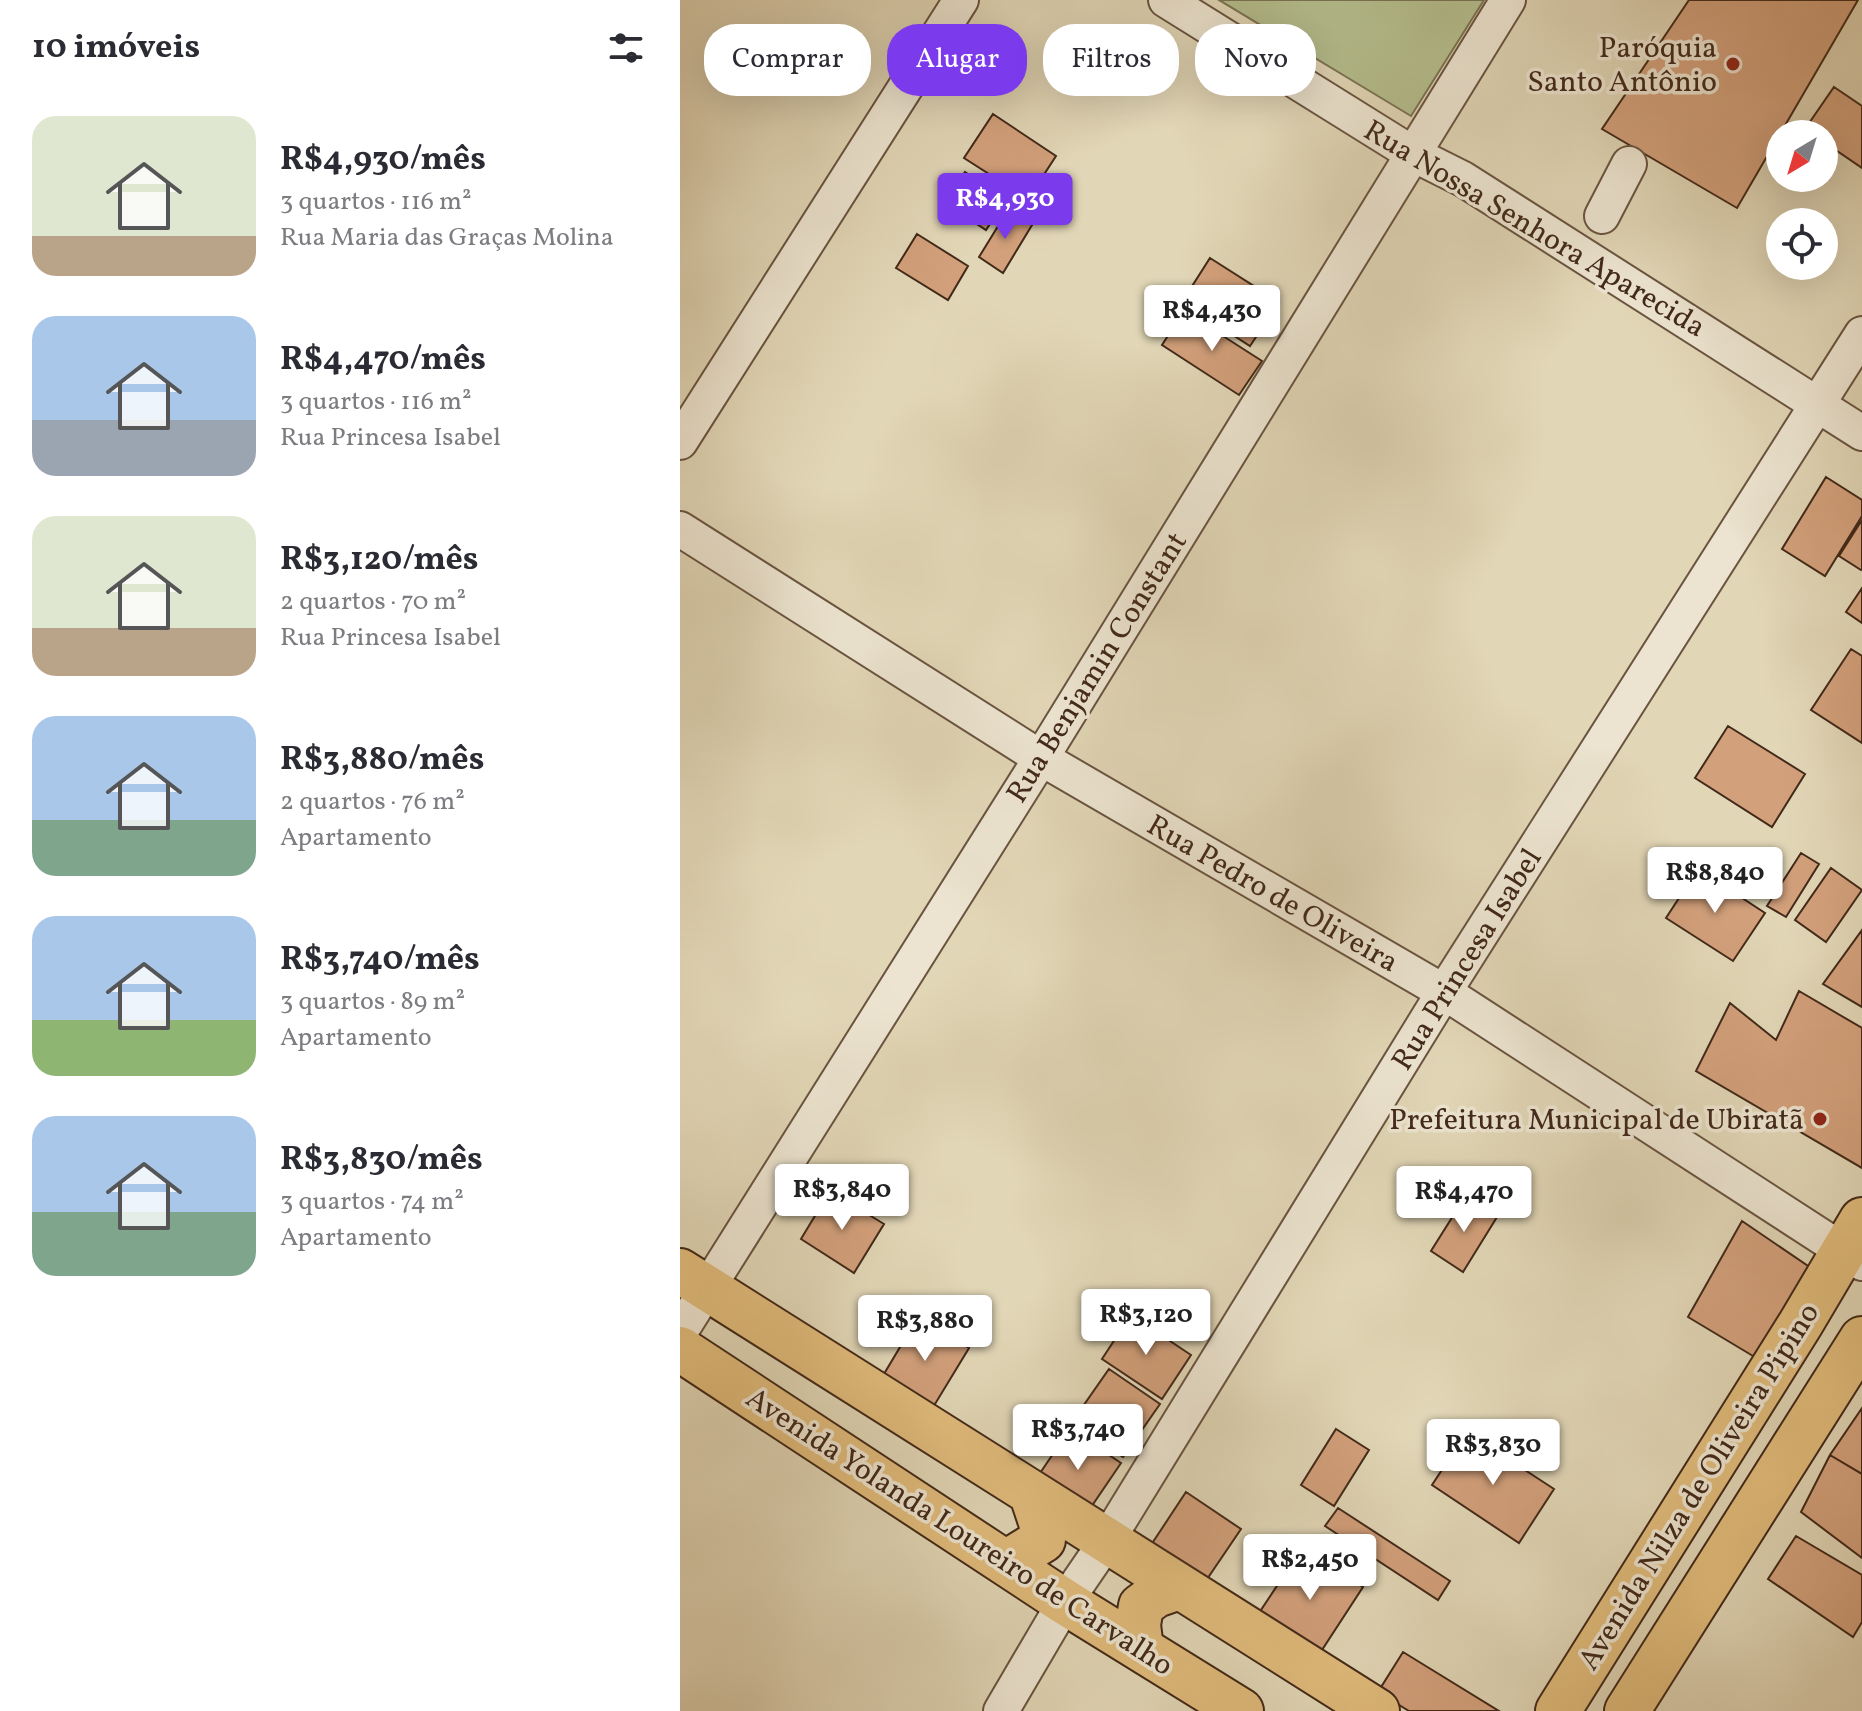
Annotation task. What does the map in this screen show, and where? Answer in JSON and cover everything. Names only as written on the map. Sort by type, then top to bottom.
[{"type":"main road","name":"Avenida Nilza de Oliveira Pipino","points":[[1560,1710],[1789,1341],[1856,1244]]},
{"type":"main road","points":[[693,1280],[1377,1711]]},
{"type":"main road","points":[[739,1388],[736,1368],[741,1351],[755,1340],[780,1335]]},
{"type":"main road","points":[[1789,1341],[1827,1343],[1837,1355],[1851,1356]]},
{"type":"main road","name":"Avenida Yolanda Loureiro de Carvalho","points":[[680,1349],[1065,1602],[1241,1711]]},
{"type":"main road","name":"Avenida Nilza de Oliveira Pipino","points":[[1627,1711],[1851,1356]]},
{"type":"main road","points":[[1006,1563],[1043,1540],[1042,1525],[1032,1495]]},
{"type":"main road","points":[[1141,1649],[1138,1625],[1141,1606],[1156,1595],[1179,1587]]},
{"type":"street","points":[[680,442],[961,0]]},
{"type":"street","name":"Rua Nossa Senhora Aparecida","points":[[1166,0],[1413,154],[1463,179],[1862,433]]},
{"type":"street","name":"Rua Benjamin Constant","points":[[680,1332],[693,1280],[1041,758],[1508,0]]},
{"type":"street","points":[[1602,216],[1629,164]]},
{"type":"street","name":"Rua Princesa Isabel","points":[[1001,1711],[1065,1602],[1106,1542],[1444,992],[1862,334]]},
{"type":"street","name":"Rua Pedro de Oliveira","points":[[680,529],[1041,758],[1444,992],[1856,1244]]},
{"type":"green space","points":[[1219,0],[1484,0],[1411,116],[1316,59],[1316,24],[1259,24]]},
{"type":"building","name":"Paróquia Santo Antônio","points":[[1689,0],[1858,0],[1788,120],[1766,120],[1766,158],[1737,208],[1602,129]]},
{"type":"building","points":[[1834,87],[1862,106],[1862,168],[1838,152],[1838,120],[1811,120]]},
{"type":"building","points":[[993,114],[1056,156],[1028,199],[964,158]]},
{"type":"building","points":[[965,172],[1006,199],[986,230],[945,203]]},
{"type":"building","points":[[1008,210],[1032,225],[1003,273],[979,257]]},
{"type":"building","points":[[917,234],[968,266],[948,300],[896,268]]},
{"type":"building","points":[[1210,258],[1279,302],[1250,346],[1182,302]]},
{"type":"building","points":[[1184,311],[1262,361],[1239,395],[1162,345]]},
{"type":"building","points":[[1826,477],[1862,500],[1862,516],[1825,576],[1782,549]]},
{"type":"building","points":[[1862,520],[1862,569],[1861,570],[1839,556]]},
{"type":"building","points":[[1862,588],[1862,623],[1846,612]]},
{"type":"building","points":[[1851,649],[1862,656],[1862,743],[1811,710]]},
{"type":"building","points":[[1728,726],[1805,774],[1772,827],[1695,778]]},
{"type":"building","points":[[1801,853],[1819,864],[1786,917],[1767,906]]},
{"type":"building","points":[[1831,868],[1862,890],[1826,942],[1795,920]]},
{"type":"building","points":[[1698,869],[1765,913],[1733,961],[1666,918]]},
{"type":"building","points":[[1862,930],[1862,1007],[1823,984]]},
{"type":"building","name":"Prefeitura Municipal de Ubiratã","points":[[1799,991],[1862,1028],[1862,1168],[1696,1071],[1730,1003],[1776,1040]]},
{"type":"building","points":[[830,1191],[884,1224],[854,1273],[801,1239]]},
{"type":"building","points":[[1465,1197],[1497,1217],[1463,1272],[1431,1251]]},
{"type":"building","points":[[1742,1221],[1817,1272],[1758,1359],[1688,1317]]},
{"type":"building","points":[[1131,1315],[1191,1355],[1162,1399],[1102,1359]]},
{"type":"building","points":[[918,1317],[969,1348],[932,1409],[881,1379]]},
{"type":"building","points":[[1109,1369],[1160,1404],[1123,1457],[1072,1422]]},
{"type":"building","points":[[1862,1408],[1862,1474],[1830,1455]]},
{"type":"building","points":[[1070,1429],[1121,1463],[1085,1516],[1034,1482]]},
{"type":"building","points":[[1336,1429],[1369,1450],[1334,1506],[1301,1485]]},
{"type":"building","points":[[1467,1432],[1554,1489],[1519,1543],[1432,1485]]},
{"type":"building","points":[[1830,1455],[1862,1474],[1862,1558],[1801,1512]]},
{"type":"building","points":[[1186,1492],[1241,1529],[1203,1585],[1149,1548]]},
{"type":"building","points":[[1338,1508],[1450,1581],[1438,1600],[1325,1526]]},
{"type":"building","points":[[1796,1536],[1862,1575],[1862,1622],[1853,1637],[1768,1579]]},
{"type":"building","points":[[1302,1548],[1363,1587],[1318,1656],[1257,1616]]},
{"type":"building","points":[[1403,1652],[1499,1711],[1409,1711],[1378,1692]]},
{"type":"place","name":"Paróquia Santo Antônio","points":[[1733,64]]},
{"type":"place","name":"Prefeitura Municipal de Ubiratã","points":[[1820,1119]]}]
